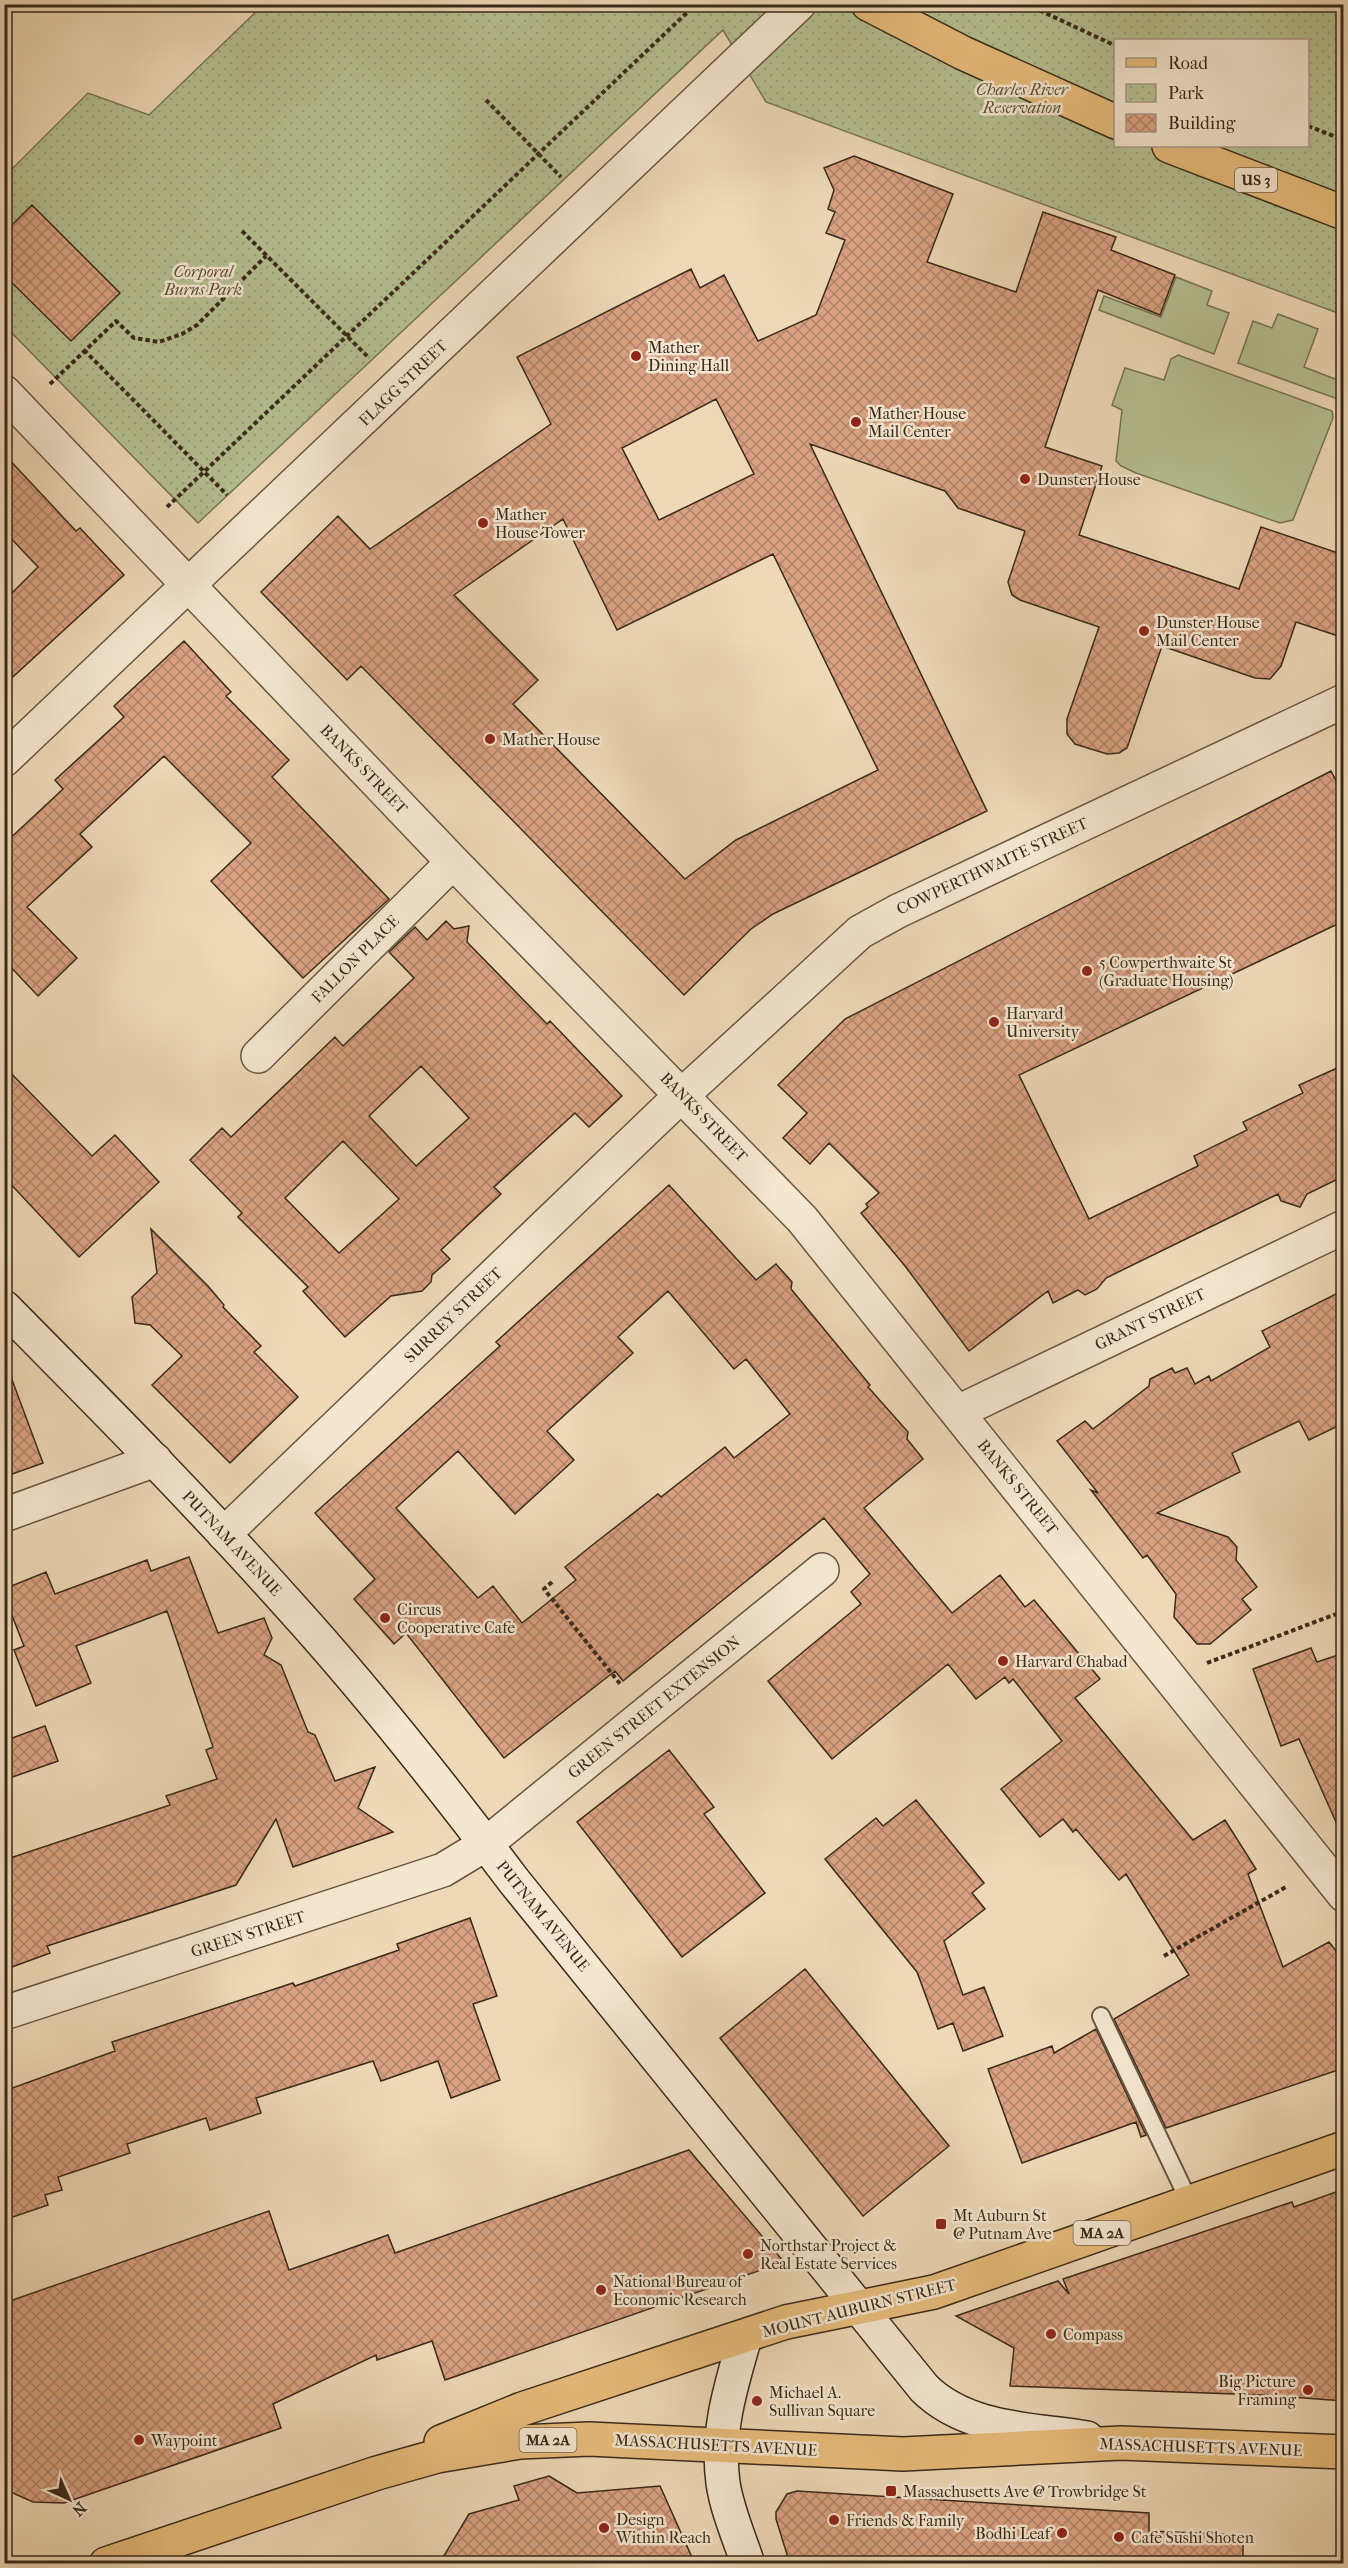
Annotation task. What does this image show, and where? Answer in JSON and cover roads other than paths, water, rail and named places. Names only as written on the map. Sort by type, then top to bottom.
[{"type":"main road","points":[[868,4],[963,53],[1114,121]]},
{"type":"main road","name":"US 3","points":[[1172,147],[1344,213]]},
{"type":"main road","name":"MOUNT AUBURN STREET","points":[[377,2473],[513,2413],[786,2322],[934,2292],[1344,2148]]},
{"type":"main road","name":"MASSACHUSETTS AVENUE","points":[[106,2564],[377,2473],[437,2456],[520,2442],[589,2439],[903,2454],[1120,2443],[1344,2452]]},
{"type":"street","name":"FLAGG STREET","points":[[4,760],[190,587],[799,4]]},
{"type":"street","name":"BANKS STREET","points":[[4,392],[453,862],[802,1219],[1344,1895]]},
{"type":"street","name":"COWPERTHWAITE STREET","points":[[682,1095],[848,942],[875,923],[1344,700]]},
{"type":"street","name":"FALLON PLACE","points":[[258,1056],[453,862]]},
{"type":"street","name":"SURREY STREET","points":[[224,1534],[682,1095]]},
{"type":"street","name":"GRANT STREET","points":[[958,1412],[1344,1227]]},
{"type":"street","name":"PUTNAM AVENUE","points":[[4,1307],[155,1460],[292,1607],[486,1844],[914,2378],[932,2396],[953,2411],[985,2421],[1120,2443]]},
{"type":"street","points":[[4,1515],[155,1460]]},
{"type":"street","name":"GREEN STREET EXTENSION","points":[[486,1844],[822,1570]]},
{"type":"street","name":"GREEN STREET","points":[[4,2013],[421,1878],[443,1870],[486,1844]]},
{"type":"street","points":[[745,2337],[725,2407],[721,2446],[724,2485],[748,2564]]},
{"type":"lane","points":[[1101,2016],[1190,2203]]},
{"type":"place","name":"Mather Dining Hall","points":[[636,356]]},
{"type":"place","name":"Mather House Mail Center","points":[[856,422]]},
{"type":"place","name":"Dunster House","points":[[1025,479]]},
{"type":"place","name":"Mather House Tower","points":[[483,523]]},
{"type":"place","name":"Dunster House Mail Center","points":[[1144,631]]},
{"type":"place","name":"Mather House","points":[[490,739]]},
{"type":"place","name":"5 Cowperthwaite St (Graduate Housing)","points":[[1087,971]]},
{"type":"place","name":"Harvard University","points":[[994,1022]]},
{"type":"place","name":"Circus Cooperative Cafe","points":[[385,1618]]},
{"type":"place","name":"Harvard Chabad","points":[[1003,1661]]},
{"type":"place","name":"Mt Auburn St @ Putnam Ave","points":[[941,2224]]},
{"type":"place","name":"Northstar Project & Real Estate Services","points":[[748,2254]]},
{"type":"place","name":"National Bureau of Economic Research","points":[[601,2290]]},
{"type":"place","name":"Compass","points":[[1051,2334]]},
{"type":"place","name":"Big Picture Framing","points":[[1308,2390]]},
{"type":"place","name":"Michael A. Sullivan Square","points":[[757,2401]]},
{"type":"place","name":"Waypoint","points":[[139,2440]]},
{"type":"place","name":"Massachusetts Ave @ Trowbridge St","points":[[891,2491]]},
{"type":"place","name":"Friends & Family","points":[[834,2520]]},
{"type":"place","name":"Design Within Reach","points":[[604,2528]]},
{"type":"place","name":"Bodhi Leaf","points":[[1062,2533]]},
{"type":"place","name":"Cafe Sushi Shoten","points":[[1119,2537]]},
{"type":"park label","name":"Charles River Reservation","points":[[1022,98]]},
{"type":"park label","name":"Corporal Burns Park","points":[[203,280]]}]
